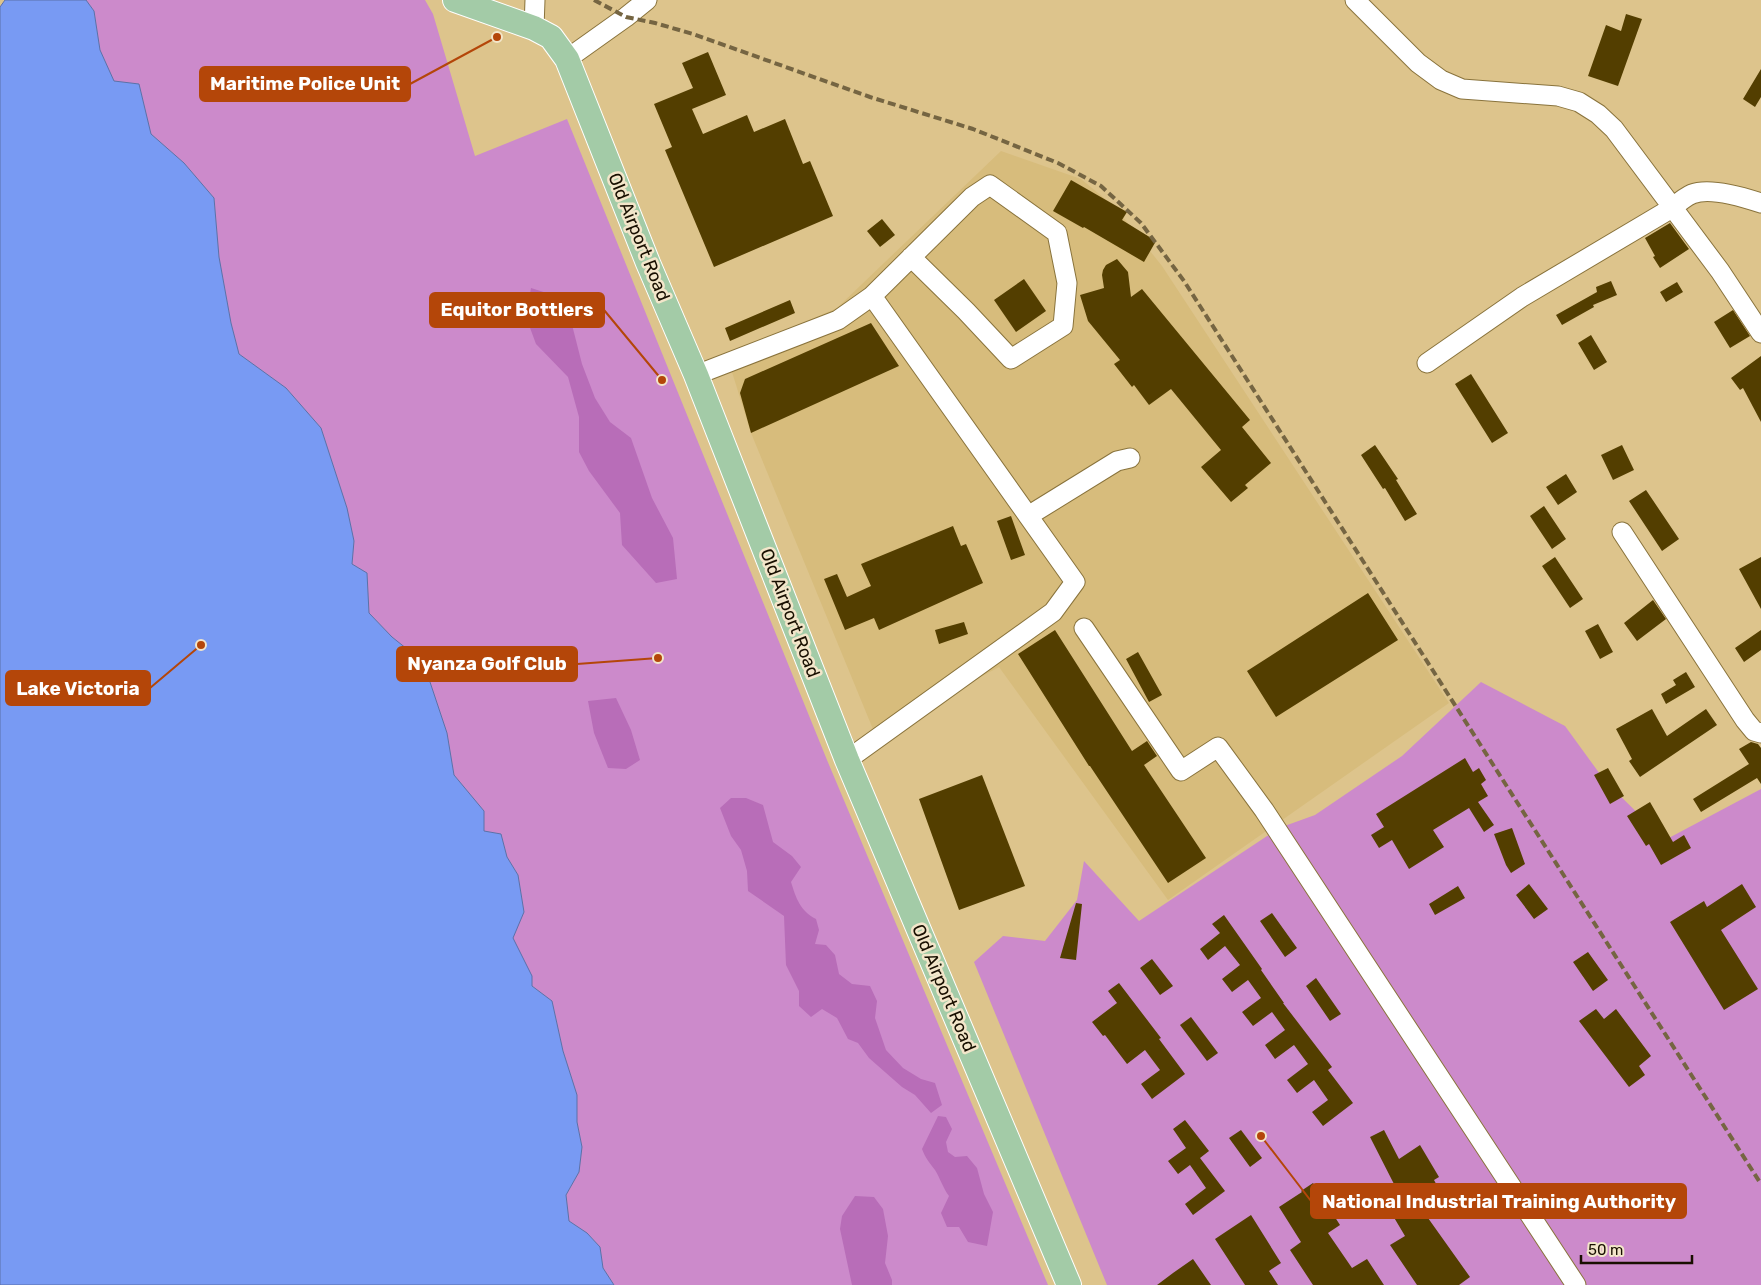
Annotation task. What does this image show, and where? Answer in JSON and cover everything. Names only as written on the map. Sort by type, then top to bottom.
[{"type":"main road","name":"Old Airport Road","points":[[455,0],[534,28],[550,37],[567,59],[648,262],[696,375],[847,760],[1069,1285]]},
{"type":"street","points":[[534,28],[535,0]]},
{"type":"street","points":[[567,59],[626,17],[646,0]]},
{"type":"street","points":[[1355,0],[1418,63],[1441,80],[1462,89],[1558,96],[1579,102],[1598,114],[1614,129],[1720,271],[1761,334]]},
{"type":"street","points":[[696,375],[838,320],[872,296],[972,197],[990,185],[1056,233],[1067,283],[1063,326],[1011,359],[966,311],[911,258]]},
{"type":"street","points":[[1427,363],[1522,297],[1672,208],[1690,195],[1702,191],[1761,203]]},
{"type":"street","points":[[847,760],[1053,612],[1075,582],[872,296]]},
{"type":"street","points":[[1028,516],[1117,461],[1130,458]]},
{"type":"street","points":[[1622,532],[1745,720],[1754,731],[1761,733]]},
{"type":"street","points":[[1084,628],[1180,772],[1218,747],[1264,810],[1576,1285]]},
{"type":"shaded area","points":[[86,0],[425,0],[433,14],[475,156],[567,119],[827,760],[1048,1285],[614,1285],[603,1268],[600,1247],[587,1233],[569,1221],[566,1195],[579,1172],[582,1147],[577,1122],[577,1095],[563,1051],[552,1001],[532,986],[512,938],[524,912],[518,875],[507,857],[501,834],[484,831],[484,811],[454,775],[447,733],[426,670],[412,653],[392,637],[369,613],[367,573],[352,564],[354,541],[347,508],[321,428],[286,388],[239,354],[231,323],[219,257],[214,198],[184,163],[151,134],[139,84],[114,81],[100,50],[94,11]]},
{"type":"shaded area","points":[[1001,151],[1081,179],[1115,207],[1162,266],[1449,703],[1168,900],[999,667],[875,734],[751,433],[727,356],[837,308]]},
{"type":"shaded area","points":[[531,288],[553,295],[569,313],[582,364],[595,398],[610,422],[631,438],[652,498],[673,538],[677,579],[656,583],[622,545],[620,513],[589,471],[579,452],[579,417],[568,377],[536,344],[526,317]]},
{"type":"shaded area","points":[[1481,682],[1565,726],[1605,781],[1665,840],[1761,789],[1761,1285],[1107,1285],[974,962],[1003,936],[1045,941],[1077,900],[1084,861],[1139,921],[1279,828],[1315,815],[1402,756]]},
{"type":"shaded area","points":[[616,698],[631,730],[640,760],[626,769],[608,768],[594,733],[588,701]]},
{"type":"shaded area","points":[[731,798],[746,798],[763,805],[773,842],[792,856],[801,867],[791,882],[802,908],[816,919],[819,930],[815,944],[826,945],[835,955],[839,974],[852,984],[870,986],[877,1001],[875,1018],[886,1050],[903,1068],[921,1079],[935,1083],[942,1105],[931,1113],[915,1095],[902,1087],[869,1058],[858,1043],[848,1039],[837,1018],[822,1009],[811,1017],[799,1006],[799,991],[786,965],[784,916],[748,891],[747,871],[741,850],[731,836],[720,808]]},
{"type":"shaded area","points":[[938,1116],[946,1117],[952,1129],[946,1142],[948,1152],[955,1157],[967,1156],[977,1168],[984,1194],[993,1212],[987,1246],[968,1242],[959,1227],[947,1227],[941,1213],[949,1196],[922,1149]]},
{"type":"shaded area","points":[[855,1196],[874,1197],[883,1209],[888,1236],[885,1263],[892,1280],[892,1285],[852,1285],[840,1229],[842,1216]]},
{"type":"water","points":[[5,0],[86,0],[94,11],[100,50],[114,81],[139,84],[151,134],[184,163],[214,198],[219,257],[231,323],[239,354],[286,388],[321,428],[347,508],[354,541],[352,564],[367,573],[369,613],[392,637],[412,653],[426,670],[447,733],[454,775],[484,811],[484,831],[501,834],[507,857],[518,875],[524,912],[513,938],[532,976],[532,986],[552,1001],[563,1051],[577,1095],[577,1122],[582,1147],[579,1172],[566,1195],[569,1221],[587,1233],[600,1247],[603,1268],[614,1285],[0,1285],[0,7]]},
{"type":"building","points":[[1626,14],[1642,19],[1618,86],[1588,76],[1606,25],[1621,31]]},
{"type":"building","points":[[708,52],[726,95],[692,109],[703,134],[747,115],[754,132],[785,119],[803,164],[810,161],[833,216],[714,267],[665,150],[672,147],[654,104],[693,88],[682,63]]},
{"type":"building","points":[[1761,69],[1761,97],[1755,107],[1743,99]]},
{"type":"building","points":[[1071,180],[1127,212],[1122,220],[1156,241],[1144,262],[1053,211]]},
{"type":"building","points":[[882,219],[895,235],[880,247],[867,231]]},
{"type":"building","points":[[1670,223],[1689,249],[1660,268],[1645,238]]},
{"type":"building","points":[[1117,259],[1128,272],[1131,297],[1142,289],[1250,420],[1242,427],[1271,463],[1245,485],[1248,488],[1231,502],[1201,467],[1221,450],[1171,389],[1149,405],[1134,385],[1132,387],[1114,364],[1120,360],[1088,321],[1080,295],[1104,288],[1103,270],[1106,265]]},
{"type":"building","points":[[1024,279],[1046,311],[1016,332],[994,300]]},
{"type":"building","points":[[1611,281],[1617,295],[1593,305],[1594,307],[1562,325],[1556,315],[1597,292],[1596,287]]},
{"type":"building","points":[[1677,282],[1683,292],[1666,302],[1660,292]]},
{"type":"building","points":[[790,300],[795,313],[730,341],[725,328]]},
{"type":"building","points":[[1733,310],[1750,336],[1730,348],[1714,322]]},
{"type":"building","points":[[871,323],[899,366],[751,433],[740,393],[745,379]]},
{"type":"building","points":[[1591,335],[1607,362],[1594,370],[1578,343]]},
{"type":"building","points":[[1761,356],[1761,422],[1743,388],[1740,390],[1731,378]]},
{"type":"building","points":[[1471,374],[1508,433],[1492,443],[1455,384]]},
{"type":"building","points":[[1375,445],[1398,479],[1396,480],[1417,514],[1405,521],[1385,488],[1383,489],[1361,455]]},
{"type":"building","points":[[1622,445],[1634,470],[1613,480],[1601,455]]},
{"type":"building","points":[[1566,474],[1577,492],[1558,505],[1546,487]]},
{"type":"building","points":[[1646,490],[1679,539],[1662,551],[1629,501]]},
{"type":"building","points":[[1544,506],[1566,539],[1552,549],[1530,516]]},
{"type":"building","points":[[1011,516],[1025,555],[1011,560],[997,521]]},
{"type":"building","points":[[953,526],[961,546],[966,544],[983,583],[879,630],[874,618],[845,630],[824,579],[837,574],[847,597],[871,586],[861,564]]},
{"type":"building","points":[[1555,557],[1583,599],[1570,608],[1542,566]]},
{"type":"building","points":[[1761,557],[1761,609],[1739,569]]},
{"type":"building","points":[[1368,593],[1398,640],[1276,717],[1247,671]]},
{"type":"building","points":[[1653,600],[1666,619],[1637,641],[1624,623]]},
{"type":"building","points":[[964,622],[968,634],[939,644],[935,630]]},
{"type":"building","points":[[1598,624],[1613,652],[1600,659],[1585,631]]},
{"type":"building","points":[[1055,630],[1132,751],[1147,741],[1157,756],[1144,765],[1206,858],[1168,883],[1089,766],[1018,654]]},
{"type":"building","points":[[1761,630],[1761,650],[1744,662],[1735,648]]},
{"type":"building","points":[[1138,652],[1162,695],[1149,702],[1126,659]]},
{"type":"building","points":[[1686,672],[1695,687],[1666,704],[1661,694],[1676,685],[1673,680]]},
{"type":"building","points":[[1652,709],[1667,736],[1706,709],[1717,725],[1640,777],[1629,761],[1632,759],[1616,729]]},
{"type":"building","points":[[1751,742],[1758,744],[1761,748],[1761,784],[1757,778],[1701,812],[1693,799],[1749,764],[1739,749]]},
{"type":"building","points":[[1465,758],[1473,772],[1479,768],[1486,780],[1481,784],[1488,796],[1478,802],[1494,825],[1484,832],[1469,808],[1433,830],[1444,847],[1409,869],[1392,840],[1379,848],[1371,835],[1384,827],[1376,814]]},
{"type":"building","points":[[1608,768],[1624,796],[1610,804],[1594,775]]},
{"type":"building","points":[[982,775],[1025,886],[959,910],[919,799]]},
{"type":"building","points":[[1650,802],[1673,842],[1684,835],[1691,848],[1661,865],[1649,844],[1646,846],[1627,816]]},
{"type":"building","points":[[1512,828],[1525,864],[1511,873],[1494,834]]},
{"type":"building","points":[[1529,884],[1548,909],[1534,919],[1516,895]]},
{"type":"building","points":[[1742,884],[1756,907],[1721,930],[1758,989],[1724,1010],[1670,922],[1704,901],[1707,907]]},
{"type":"building","points":[[1458,886],[1465,898],[1435,915],[1429,904]]},
{"type":"building","points":[[1076,903],[1082,904],[1076,960],[1060,958]]},
{"type":"building","points":[[1272,913],[1297,948],[1285,957],[1260,921]]},
{"type":"building","points":[[1224,915],[1283,1003],[1332,1067],[1328,1070],[1353,1103],[1323,1126],[1312,1112],[1328,1100],[1314,1080],[1297,1093],[1287,1080],[1308,1064],[1294,1045],[1275,1059],[1265,1045],[1285,1030],[1272,1012],[1253,1026],[1242,1012],[1261,998],[1248,980],[1232,992],[1222,979],[1240,965],[1225,946],[1208,960],[1200,949],[1220,933],[1212,924]]},
{"type":"building","points":[[1588,952],[1608,980],[1593,991],[1573,962]]},
{"type":"building","points":[[1152,959],[1173,986],[1160,995],[1140,968]]},
{"type":"building","points":[[1316,978],[1341,1014],[1330,1021],[1306,986]]},
{"type":"building","points":[[1119,983],[1161,1038],[1159,1039],[1185,1074],[1152,1099],[1141,1084],[1160,1070],[1145,1050],[1127,1064],[1105,1035],[1103,1036],[1092,1022],[1117,1003],[1108,991]]},
{"type":"building","points":[[1596,1009],[1604,1019],[1616,1009],[1651,1056],[1639,1066],[1645,1075],[1629,1087],[1579,1021]]},
{"type":"building","points":[[1191,1017],[1218,1053],[1207,1061],[1180,1025]]},
{"type":"building","points":[[1185,1120],[1209,1151],[1200,1158],[1225,1191],[1193,1215],[1185,1204],[1206,1188],[1190,1165],[1178,1174],[1168,1161],[1186,1148],[1173,1129]]},
{"type":"building","points":[[1241,1130],[1262,1158],[1250,1167],[1229,1138]]},
{"type":"building","points":[[1384,1130],[1399,1159],[1420,1145],[1439,1177],[1434,1180],[1448,1206],[1428,1218],[1470,1277],[1459,1285],[1417,1285],[1390,1245],[1405,1236],[1380,1194],[1395,1186],[1370,1137]]},
{"type":"building","points":[[1313,1183],[1340,1225],[1328,1233],[1352,1268],[1367,1259],[1384,1285],[1313,1285],[1290,1250],[1301,1242],[1279,1207]]},
{"type":"building","points":[[1251,1215],[1281,1263],[1269,1271],[1278,1285],[1245,1285],[1215,1239]]},
{"type":"building","points":[[1193,1259],[1211,1285],[1157,1285],[1173,1273]]},
{"type":"railway","points":[[594,0],[626,17],[693,34],[870,97],[973,129],[1058,163],[1101,186],[1141,223],[1184,281],[1761,1184]]},
{"type":"place","name":"Maritime Police Unit","points":[[497,37]]},
{"type":"place","name":"Equitor Bottlers","points":[[662,380]]},
{"type":"place","name":"Lake Victoria","points":[[201,645]]},
{"type":"place","name":"Nyanza Golf Club","points":[[658,658]]},
{"type":"place","name":"National Industrial Training Authority","points":[[1261,1136]]}]
